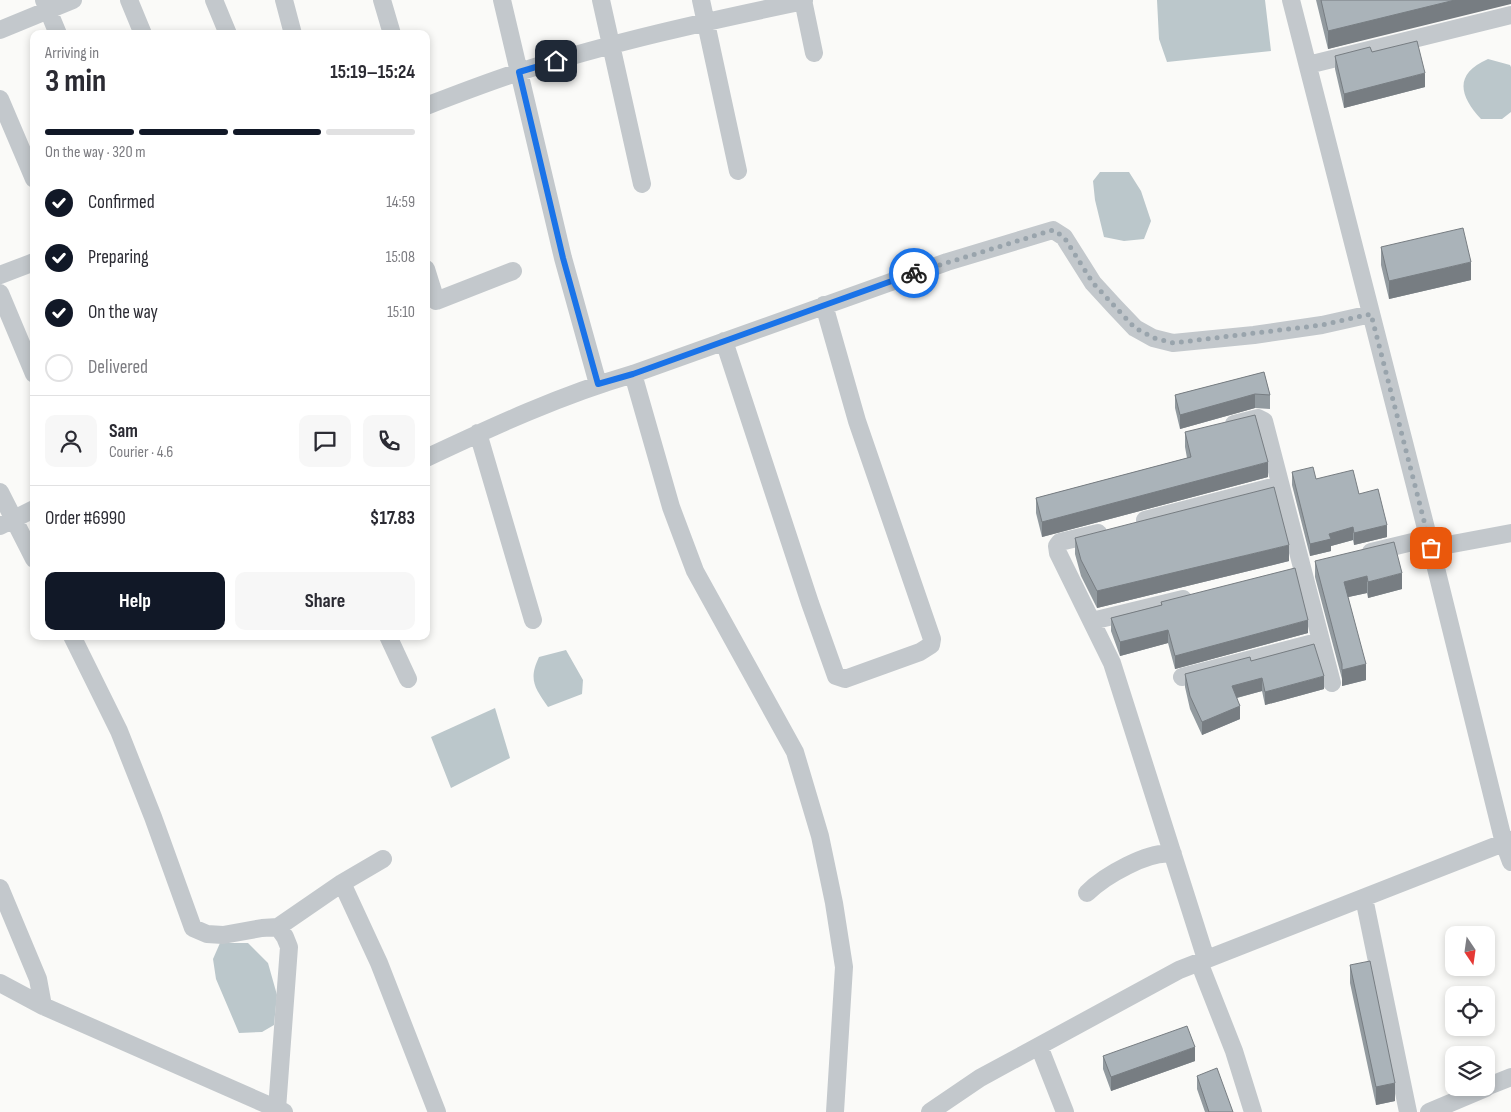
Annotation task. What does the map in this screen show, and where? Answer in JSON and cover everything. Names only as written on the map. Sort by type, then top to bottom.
[{"type":"street","points":[[0,30],[46,5],[73,0]]},
{"type":"street","points":[[128,0],[141,30]]},
{"type":"street","points":[[214,0],[226,30]]},
{"type":"street","points":[[284,0],[291,30]]},
{"type":"street","points":[[382,0],[391,30]]},
{"type":"street","points":[[502,0],[563,258],[598,384]]},
{"type":"street","points":[[601,0],[642,184]]},
{"type":"street","points":[[702,0],[738,171]]},
{"type":"street","points":[[430,105],[519,72],[611,45],[803,0],[814,53]]},
{"type":"street","points":[[1291,0],[1508,842],[1511,862]]},
{"type":"street","points":[[46,5],[56,30]]},
{"type":"street","points":[[1308,65],[1511,15]]},
{"type":"street","points":[[0,98],[30,169]]},
{"type":"street","points":[[430,456],[521,414],[598,384],[633,374],[947,262],[1053,230],[1064,237],[1093,283],[1135,328],[1154,338],[1173,343],[1322,325],[1371,314]]},
{"type":"street","points":[[0,276],[30,264]]},
{"type":"street","points":[[431,303],[513,271]]},
{"type":"street","points":[[0,293],[30,364]]},
{"type":"street","points":[[724,341],[810,603],[836,676],[845,679],[920,652],[931,645],[932,639],[857,421],[824,305]]},
{"type":"street","points":[[633,374],[671,507],[695,571],[757,687],[772,708],[795,752],[820,836],[834,903],[844,967],[835,1112]]},
{"type":"street","points":[[1222,428],[1262,419],[1332,683]]},
{"type":"street","points":[[478,433],[533,620]]},
{"type":"street","points":[[1253,1112],[1203,961],[1173,854],[1112,663],[1058,553],[1057,546],[1060,542],[1280,485]]},
{"type":"street","points":[[0,492],[6,523],[30,554]]},
{"type":"street","points":[[6,523],[30,511]]},
{"type":"street","points":[[1356,556],[1430,543],[1511,533]]},
{"type":"street","points":[[1283,574],[1320,565]]},
{"type":"street","points":[[1092,622],[1197,595]]},
{"type":"street","points":[[74,640],[119,731],[153,817],[192,928],[206,934],[223,935],[278,927],[342,883],[383,859]]},
{"type":"street","points":[[390,640],[408,679]]},
{"type":"street","points":[[1182,677],[1321,641]]},
{"type":"street","points":[[930,1112],[980,1078],[1179,970],[1508,842]]},
{"type":"street","points":[[1087,893],[1101,879],[1144,858],[1162,852],[1173,854]]},
{"type":"street","points":[[342,883],[379,963],[437,1112]]},
{"type":"street","points":[[0,888],[38,979],[43,1006]]},
{"type":"street","points":[[1364,898],[1408,1112]]},
{"type":"street","points":[[0,983],[43,1006],[281,1110],[289,947],[278,927]]},
{"type":"street","points":[[1039,1046],[1065,1112]]},
{"type":"street","points":[[1495,1083],[1511,1077]]},
{"type":"street","points":[[1429,1112],[1465,1096]]},
{"type":"shaded area","points":[[1157,0],[1265,0],[1271,51],[1167,62],[1159,39]]},
{"type":"shaded area","points":[[1488,59],[1510,65],[1511,67],[1511,112],[1502,119],[1481,119],[1468,102],[1465,93],[1465,78],[1469,71]]},
{"type":"shaded area","points":[[1100,172],[1129,172],[1141,191],[1151,221],[1144,239],[1124,241],[1104,237],[1095,200],[1093,181]]},
{"type":"shaded area","points":[[566,650],[583,680],[582,694],[548,707],[534,684],[536,665],[539,657]]},
{"type":"shaded area","points":[[495,708],[510,758],[451,788],[431,737]]},
{"type":"shaded area","points":[[220,943],[248,943],[268,963],[277,995],[274,1025],[262,1032],[239,1033],[216,979],[213,959]]},
{"type":"building","points":[[1321,0],[1455,0],[1328,31]]},
{"type":"building","points":[[1417,41],[1425,73],[1344,94],[1335,56],[1370,47],[1372,52]]},
{"type":"building","points":[[1463,228],[1471,262],[1389,281],[1381,247]]},
{"type":"building","points":[[1264,372],[1270,395],[1255,394],[1180,415],[1175,395]]},
{"type":"building","points":[[1255,415],[1268,462],[1042,522],[1036,498],[1191,457],[1185,432]]},
{"type":"building","points":[[1313,467],[1316,479],[1353,470],[1359,494],[1378,489],[1387,525],[1354,533],[1353,527],[1329,534],[1331,539],[1310,544],[1292,472]]},
{"type":"building","points":[[1274,487],[1289,545],[1097,591],[1081,560],[1075,538]]},
{"type":"building","points":[[1394,542],[1402,573],[1368,582],[1367,576],[1344,582],[1366,664],[1342,670],[1315,561]]},
{"type":"building","points":[[1295,568],[1308,620],[1175,656],[1168,630],[1120,642],[1111,618],[1162,605],[1161,602]]},
{"type":"building","points":[[1314,644],[1324,676],[1265,692],[1262,678],[1232,686],[1240,706],[1202,722],[1190,696],[1185,674],[1250,657],[1251,661]]},
{"type":"building","points":[[1370,961],[1395,1083],[1376,1087],[1350,965]]},
{"type":"building","points":[[1187,1026],[1195,1047],[1111,1077],[1103,1056]]},
{"type":"building","points":[[1217,1068],[1233,1112],[1209,1112],[1197,1076]]},
{"type":"way so far","points":[[914,273],[1053,230],[1064,237],[1093,283],[1115,307],[1135,328],[1154,338],[1173,343],[1254,335],[1322,325],[1371,314],[1431,548]]},
{"type":"route","points":[[556,61],[519,72],[563,258],[598,384],[633,374],[914,273]]}]
